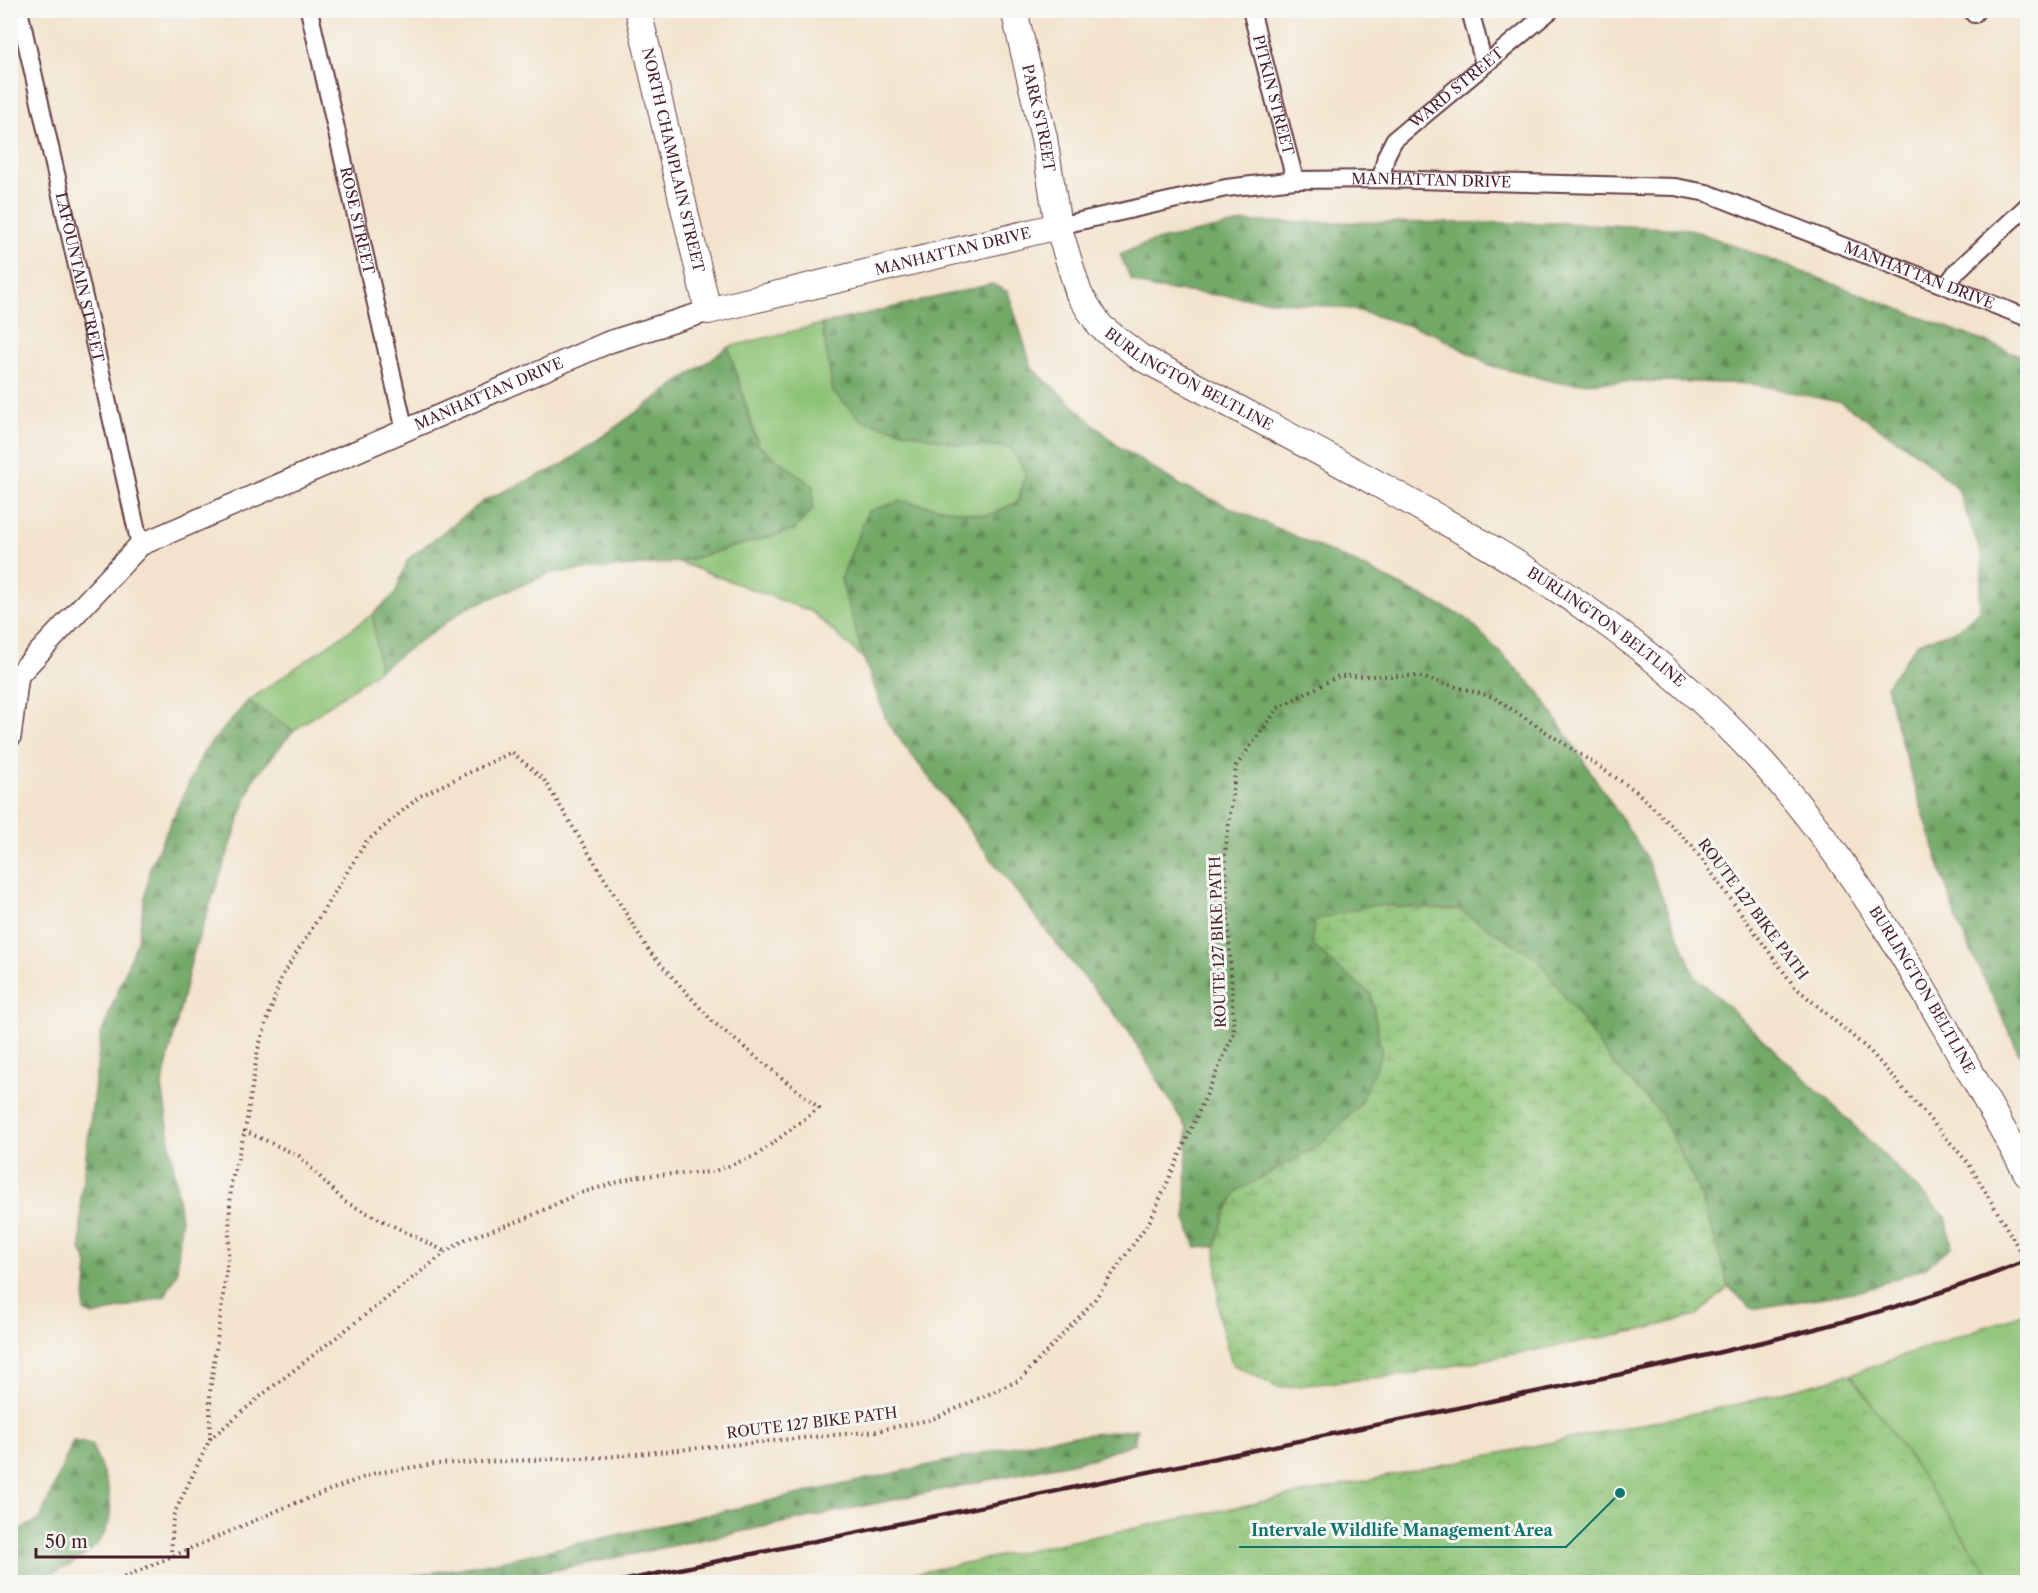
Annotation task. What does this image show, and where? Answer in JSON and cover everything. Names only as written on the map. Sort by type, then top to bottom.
[{"type":"main road","name":"NORTH CHAMPLAIN STREET","points":[[638,10],[708,311]]},
{"type":"main road","name":"PARK STREET","points":[[1014,10],[1044,138],[1058,226]]},
{"type":"main road","name":"MANHATTAN DRIVE","points":[[708,311],[1058,226]]},
{"type":"main road","name":"BURLINGTON BELTLINE","points":[[1058,226],[1079,294],[1100,326],[1118,342],[1502,553],[1576,599],[1626,635],[1704,703],[1763,764],[1806,814],[1871,904],[1930,1002],[2028,1175]]},
{"type":"street","name":"LAFOUNTAIN STREET","points":[[19,10],[140,545]]},
{"type":"street","name":"ROSE STREET","points":[[309,10],[405,431]]},
{"type":"street","name":"PITKIN STREET","points":[[1251,10],[1295,180]]},
{"type":"street","points":[[1470,10],[1484,64]]},
{"type":"street","name":"WARD STREET","points":[[1381,179],[1386,156],[1394,140],[1551,10]]},
{"type":"street","name":"MANHATTAN DRIVE","points":[[1058,226],[1226,188],[1295,180],[1381,179],[1675,187],[1707,193],[2028,318]]},
{"type":"street","points":[[1946,286],[1957,271],[2028,205]]},
{"type":"street","name":"MANHATTAN DRIVE","points":[[10,737],[14,672],[140,545],[609,342],[708,311]]},
{"type":"path","name":"ROUTE 127 BIKE PATH","points":[[113,1582],[288,1506],[375,1473],[434,1464],[605,1457],[876,1431],[933,1419],[1020,1380],[1093,1302],[1151,1220],[1234,1033],[1225,854],[1236,766],[1278,708],[1339,676],[1416,676],[1492,698],[1636,791],[1692,846],[1794,986],[1870,1051],[1969,1164],[2028,1266]]},
{"type":"path","points":[[171,1557],[172,1515],[210,1439],[262,1395],[446,1252],[466,1239],[522,1220],[577,1194],[639,1176],[712,1172],[757,1155],[819,1108],[712,1021],[649,951],[544,780],[512,752],[420,796],[366,842],[281,978],[258,1049],[244,1131],[231,1183],[228,1258],[210,1392],[210,1439]]},
{"type":"path","points":[[244,1131],[299,1156],[345,1202],[446,1252]]},
{"type":"green space","points":[[1245,222],[1563,223],[1690,229],[2027,358],[2027,1070],[1958,923],[1903,749],[1886,686],[1918,643],[1959,629],[1979,611],[1983,559],[1958,489],[1919,455],[1842,403],[1753,384],[1664,381],[1560,383],[1492,366],[1431,332],[1352,309],[1151,288],[1131,280],[1120,254],[1151,242]]},
{"type":"green space","points":[[992,284],[1008,292],[1032,368],[1119,447],[1180,485],[1362,566],[1466,618],[1537,690],[1644,853],[1695,976],[1834,1106],[1946,1217],[1952,1246],[1926,1267],[1865,1290],[1752,1309],[1729,1287],[1701,1196],[1661,1114],[1610,1060],[1311,943],[1371,994],[1382,1054],[1359,1105],[1319,1146],[1283,1166],[1224,1217],[1216,1246],[1196,1248],[1186,1220],[1187,1129],[1129,1032],[1055,942],[888,724],[864,659],[841,579],[868,511],[902,501],[986,516],[1018,502],[1026,472],[1010,447],[961,445],[863,421],[833,392],[822,324]]},
{"type":"green space","points":[[822,324],[833,392],[961,445],[1010,447],[1026,472],[1018,502],[986,516],[902,501],[841,579],[864,659],[812,612],[679,562],[794,530],[813,486],[758,445],[728,347]]},
{"type":"green space","points":[[728,347],[758,445],[813,486],[813,509],[794,530],[679,562],[551,573],[465,609],[379,670],[373,614],[395,594],[408,559],[485,500],[562,465]]},
{"type":"green space","points":[[373,614],[379,670],[293,731],[248,701]]},
{"type":"green space","points":[[248,701],[293,731],[253,780],[193,954],[162,1085],[181,1219],[177,1272],[165,1296],[94,1316],[84,1311],[88,1265],[81,1249],[81,1196],[101,1035],[138,938],[150,867],[204,751]]},
{"type":"green space","points":[[1371,905],[1459,910],[1537,958],[1610,1060],[1661,1114],[1701,1196],[1729,1287],[1696,1316],[1641,1330],[1404,1375],[1278,1388],[1232,1364],[1219,1318],[1216,1246],[1224,1217],[1237,1191],[1319,1146],[1359,1105],[1382,1054],[1371,994],[1311,943],[1315,920]]},
{"type":"green space","points":[[2027,1312],[2027,1582],[1895,1582],[1739,1404],[1851,1374]]},
{"type":"green space","points":[[1851,1374],[1995,1582],[872,1582],[1739,1404]]},
{"type":"green space","points":[[1137,1429],[1134,1443],[1094,1458],[498,1582],[375,1582],[491,1563],[1046,1439]]},
{"type":"green space","points":[[73,1441],[91,1444],[100,1464],[110,1499],[110,1515],[106,1530],[98,1544],[64,1568],[32,1580],[11,1582],[11,1535],[40,1519]]},
{"type":"railway","points":[[617,1582],[1646,1369],[1839,1323],[1934,1294],[2028,1260]]},
{"type":"place","name":"Intervale Wildlife Management Area","points":[[1620,1493]]}]
